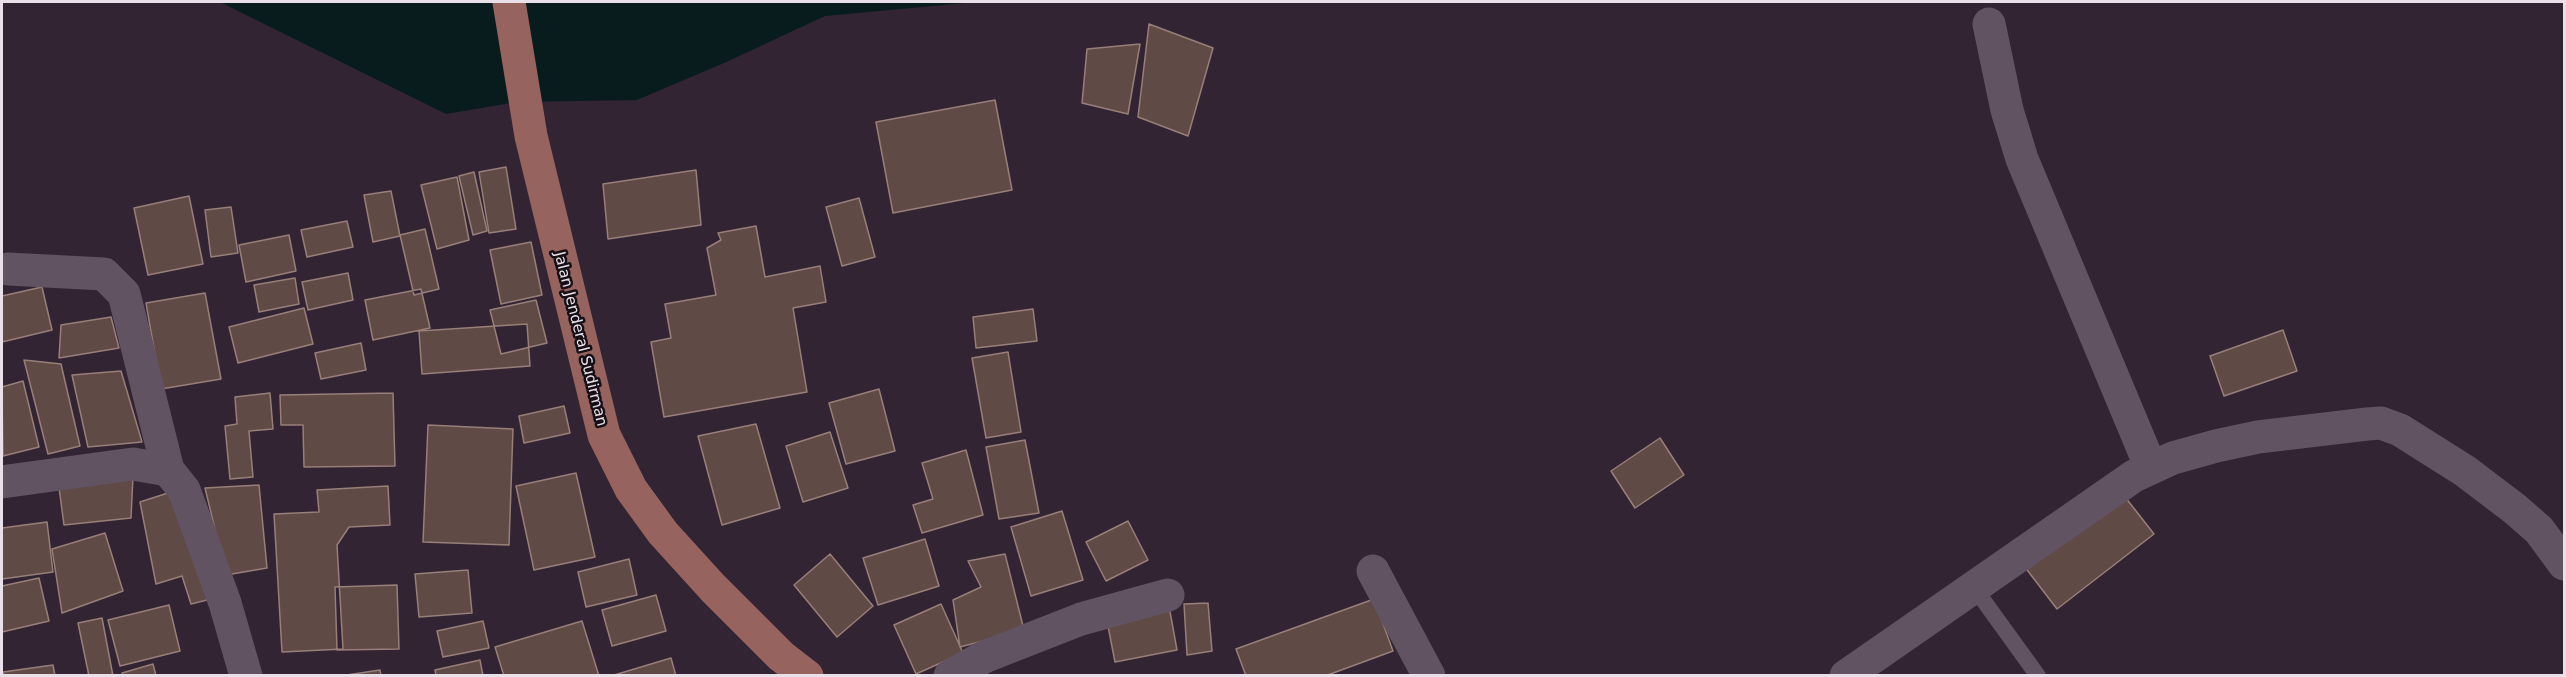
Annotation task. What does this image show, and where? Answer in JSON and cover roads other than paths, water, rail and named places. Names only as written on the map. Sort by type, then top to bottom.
[{"type":"main road","name":"Jalan Jenderal Sudirman","points":[[509,2],[531,136],[604,435],[626,480],[663,533],[781,656],[807,675]]},
{"type":"street","points":[[1989,24],[2007,110],[2022,159],[2151,468]]},
{"type":"street","points":[[8,269],[104,274],[124,294],[168,470],[184,490],[225,603],[246,675]]},
{"type":"street","points":[[1846,675],[2134,476],[2173,458],[2258,437],[2381,423],[2400,430],[2474,478],[2539,530],[2565,564]]},
{"type":"street","points":[[2,482],[134,464],[168,470]]},
{"type":"street","points":[[1373,571],[1429,675]]},
{"type":"street","points":[[950,675],[984,657],[1081,619],[1168,595]]},
{"type":"lane","points":[[1973,586],[2038,675]]}]
